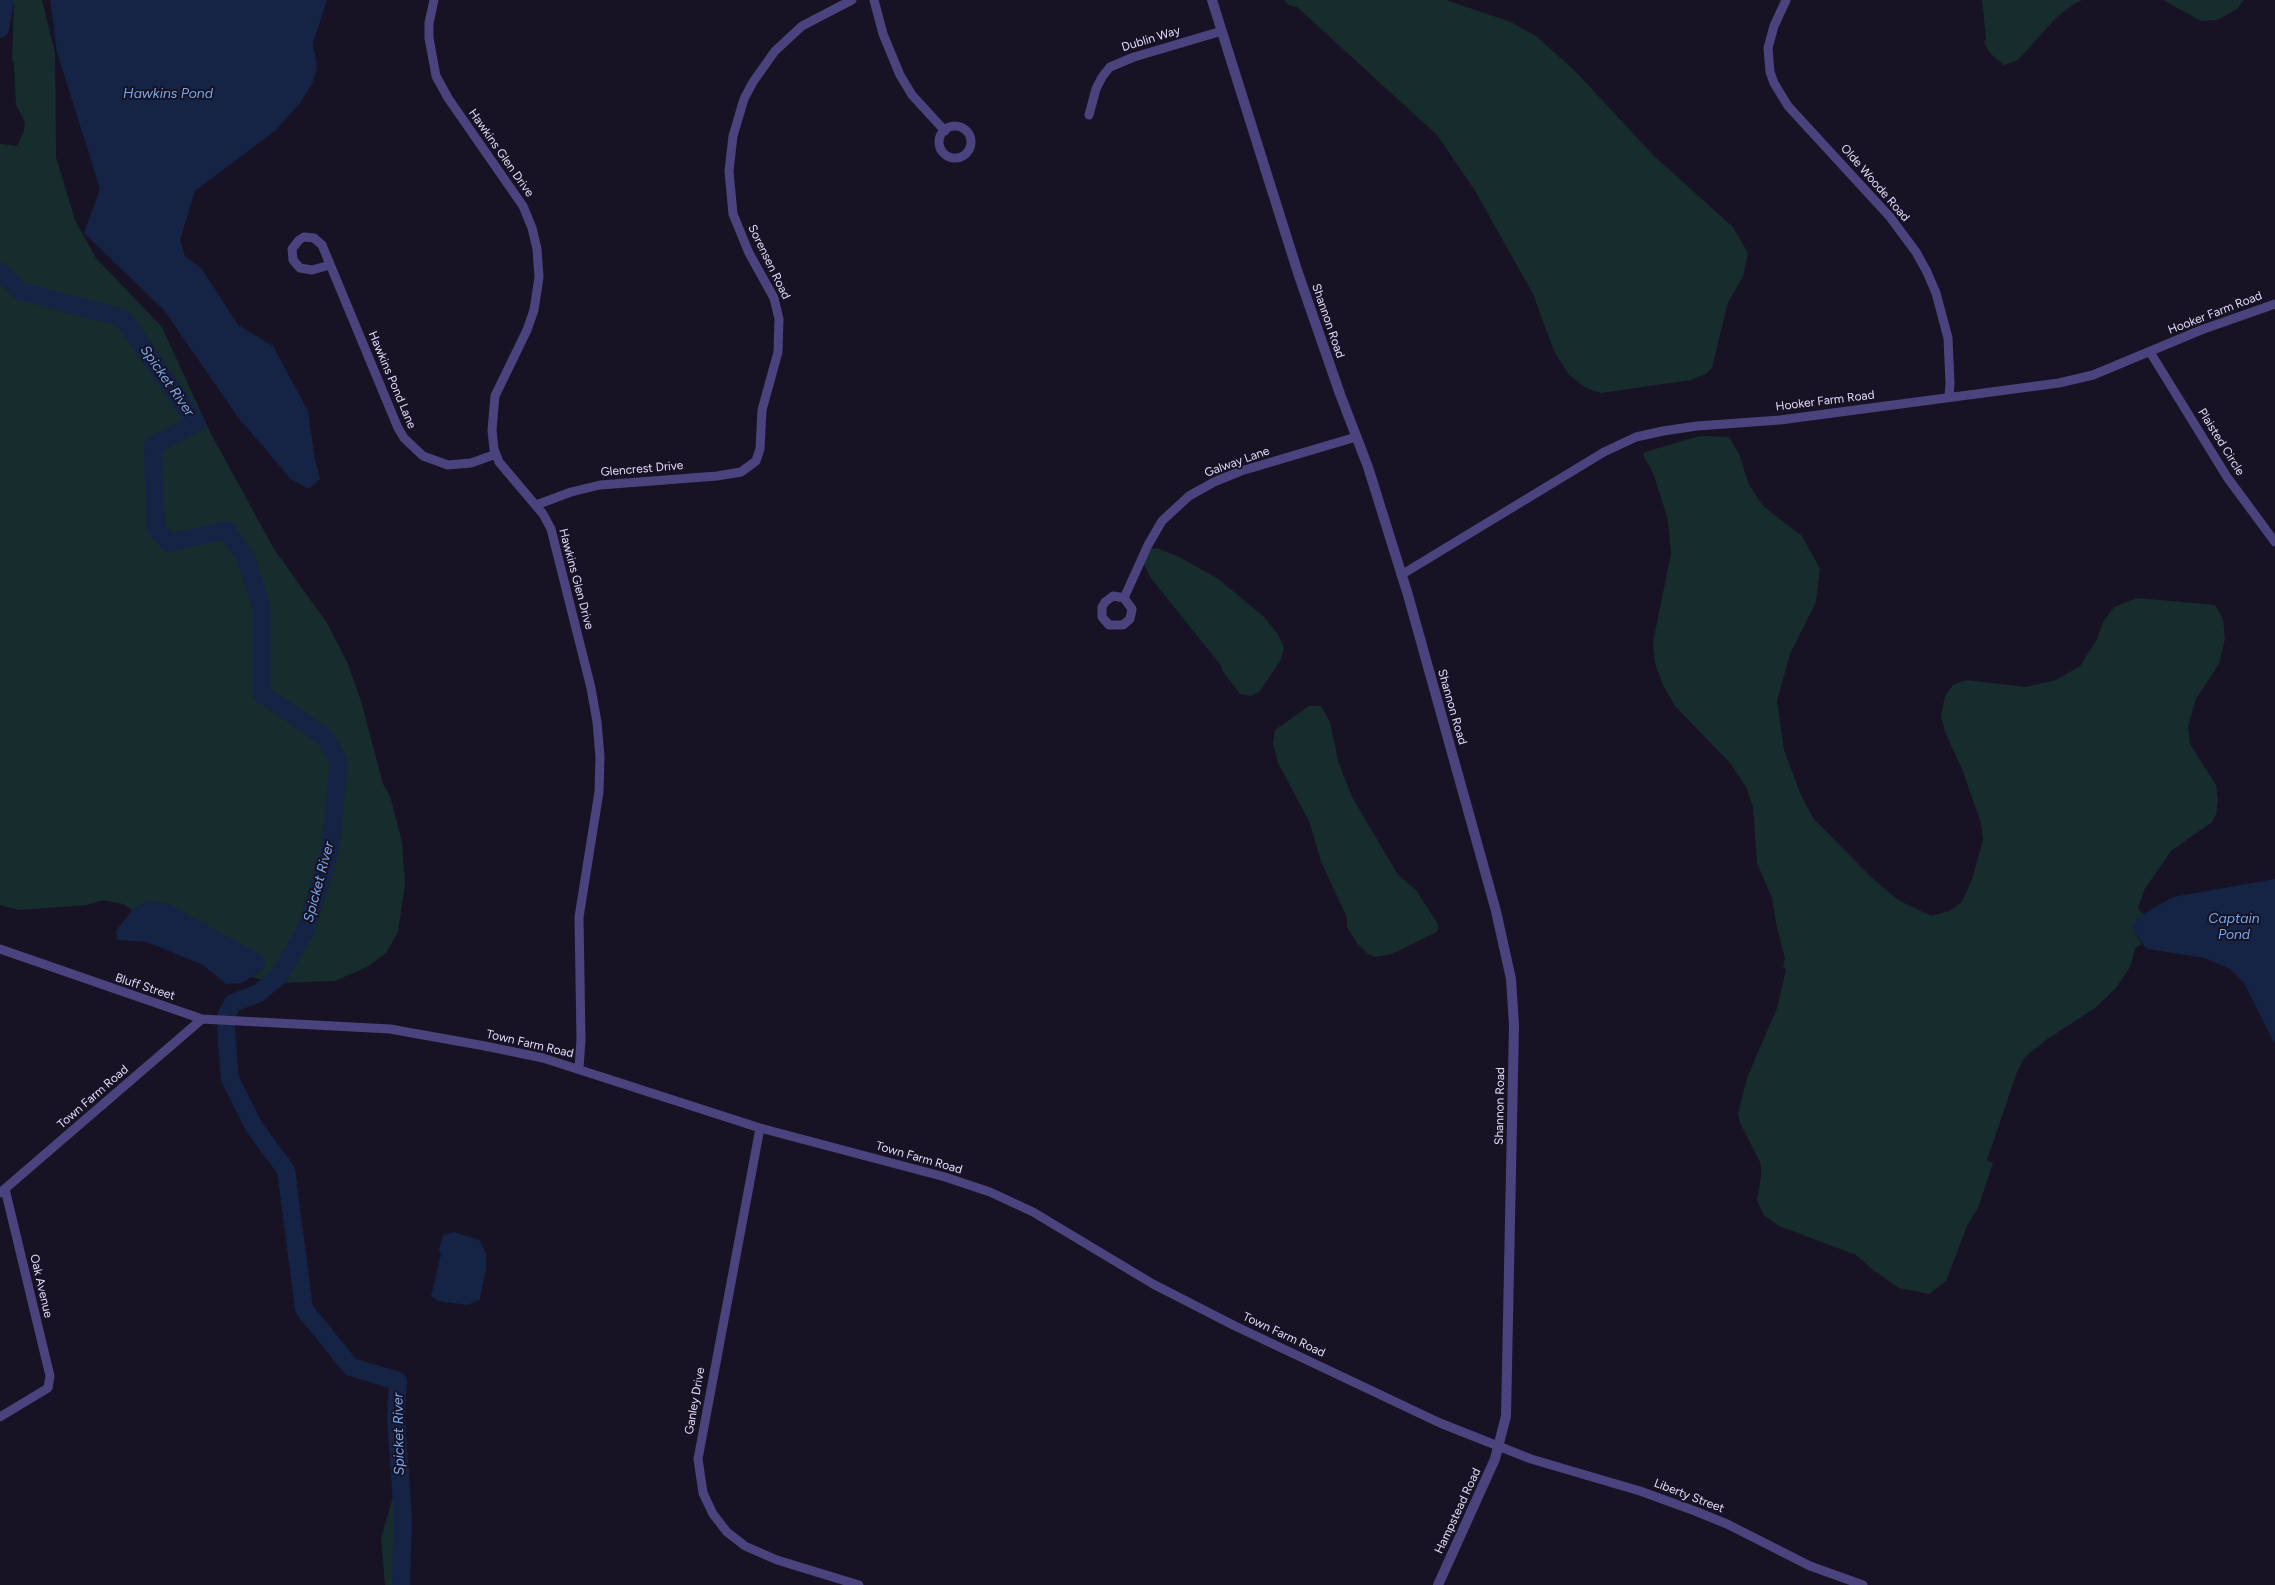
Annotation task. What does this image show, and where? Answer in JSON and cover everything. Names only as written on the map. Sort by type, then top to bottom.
[{"type":"street","name":"Hawkins Glen Drive","points":[[434,0],[429,23],[429,38],[431,61],[436,76],[448,98],[523,206],[532,228],[537,249],[538,284],[532,317],[492,403],[492,437],[496,454],[509,476],[536,505],[547,522],[554,539],[591,688],[600,740],[601,774],[597,809],[578,917],[581,1040],[579,1068]]},
{"type":"street","name":"Sorensen Road","points":[[752,465],[756,461],[760,449],[760,422],[778,352],[780,319],[774,298],[749,253],[734,214],[729,171],[732,136],[744,99],[753,82],[775,51],[802,26],[852,0]]},
{"type":"street","points":[[874,0],[883,34],[900,74],[912,95],[945,131]]},
{"type":"street","name":"Shannon Road","points":[[1212,0],[1298,273],[1368,467],[1402,575],[1496,910],[1511,978],[1514,1025],[1508,1383],[1506,1416],[1500,1447]]},
{"type":"street","name":"Olde Woode Road","points":[[1786,0],[1774,26],[1768,48],[1770,72],[1774,83],[1788,106],[1890,217],[1924,265],[1936,293],[1948,338],[1949,397]]},
{"type":"street","name":"Dublin Way","points":[[1089,115],[1096,89],[1110,67],[1134,57],[1222,31]]},
{"type":"street","name":"Hawkins Pond Lane","points":[[330,265],[312,270],[300,268],[293,260],[292,249],[299,240],[304,238],[314,238],[322,245],[398,428],[404,438],[423,456],[448,465],[471,463],[496,454]]},
{"type":"street","name":"Hooker Farm Road","points":[[1402,575],[1604,452],[1636,437],[1697,426],[1780,420],[2048,385],[2082,378],[2150,352],[2200,330],[2275,304]]},
{"type":"street","name":"Plaisted Circle","points":[[2150,352],[2227,477],[2275,542]]},
{"type":"street","name":"Galway Lane","points":[[1124,598],[1148,545],[1162,521],[1189,496],[1214,482],[1241,472],[1356,437]]},
{"type":"street","name":"Glencrest Drive","points":[[536,505],[571,492],[600,485],[717,476],[741,472],[752,465]]},
{"type":"street","name":"Bluff Street","points":[[0,949],[202,1019],[287,1024]]},
{"type":"street","name":"Town Farm Road","points":[[3,1191],[202,1019]]},
{"type":"street","name":"Town Farm Road","points":[[287,1024],[414,1032],[495,1048],[579,1068],[760,1128],[929,1173],[990,1192],[1033,1212],[1145,1279],[1235,1326],[1440,1423],[1500,1447]]},
{"type":"street","name":"Ganley Drive","points":[[760,1128],[698,1459],[703,1494],[713,1514],[727,1532],[745,1546],[777,1560],[859,1585]]},
{"type":"street","name":"Oak Avenue","points":[[0,1417],[48,1388],[50,1376],[3,1191]]},
{"type":"street","name":"Hampstead Road","points":[[1438,1585],[1500,1447]]},
{"type":"street","name":"Liberty Street","points":[[1500,1447],[1531,1459],[1680,1505],[1727,1524],[1810,1566],[1863,1585]]},
{"type":"green space","points":[[11,0],[42,0],[55,53],[56,157],[75,220],[96,258],[162,327],[209,430],[274,549],[327,623],[348,664],[361,701],[383,784],[390,796],[402,842],[405,883],[398,932],[386,953],[367,967],[335,981],[278,983],[251,977],[265,968],[208,928],[166,903],[148,901],[132,910],[123,904],[102,900],[87,905],[19,910],[0,905],[0,144],[17,146],[24,131],[25,122],[16,105],[14,63],[12,60],[14,5]]},
{"type":"green space","points":[[1284,0],[1446,0],[1511,22],[1536,36],[1576,72],[1654,156],[1733,227],[1748,253],[1743,277],[1728,302],[1712,368],[1706,374],[1691,380],[1601,393],[1586,388],[1569,375],[1554,351],[1533,294],[1474,189],[1437,135],[1297,7],[1289,5]]},
{"type":"green space","points":[[1982,0],[2082,0],[2072,5],[2056,18],[2018,60],[2004,65],[1990,53],[1984,43],[1986,39]]},
{"type":"green space","points":[[2163,0],[2244,0],[2237,9],[2217,20],[2201,21]]},
{"type":"green space","points":[[1700,436],[1729,437],[1739,454],[1749,485],[1763,506],[1802,536],[1820,569],[1816,602],[1790,654],[1777,701],[1784,750],[1801,795],[1813,818],[1871,877],[1898,900],[1931,916],[1949,911],[1962,902],[1972,879],[1983,840],[1981,823],[1962,769],[1945,732],[1941,715],[1945,696],[1953,685],[1966,680],[2025,687],[2056,680],[2080,666],[2097,639],[2103,622],[2114,607],[2137,598],[2215,605],[2223,619],[2225,639],[2219,664],[2196,699],[2188,726],[2190,744],[2216,785],[2218,801],[2216,814],[2212,822],[2171,851],[2144,890],[2138,908],[2143,914],[2133,925],[2134,932],[2142,944],[2135,948],[2130,967],[2116,988],[2095,1008],[2046,1040],[2025,1057],[2017,1072],[1987,1160],[1993,1163],[1978,1208],[1967,1226],[1946,1281],[1929,1294],[1899,1288],[1873,1270],[1856,1255],[1779,1226],[1764,1215],[1757,1201],[1761,1164],[1740,1123],[1738,1114],[1747,1078],[1777,1008],[1786,970],[1783,966],[1785,959],[1772,898],[1757,863],[1753,807],[1747,789],[1731,764],[1675,706],[1662,683],[1655,663],[1653,642],[1671,554],[1668,520],[1654,475],[1643,455],[1645,452]]},
{"type":"green space","points":[[1157,548],[1177,556],[1217,578],[1263,616],[1278,634],[1284,648],[1281,660],[1259,692],[1251,696],[1240,694],[1222,670],[1222,667],[1150,577],[1143,562],[1146,550]]},
{"type":"green space","points":[[1309,706],[1321,706],[1330,722],[1338,761],[1352,797],[1398,875],[1416,890],[1438,924],[1437,932],[1392,954],[1375,957],[1368,954],[1357,943],[1347,927],[1347,918],[1321,861],[1309,821],[1278,763],[1273,743],[1275,730]]},
{"type":"green space","points":[[393,1497],[399,1504],[395,1557],[397,1585],[385,1585],[381,1538]]},
{"type":"water","name":"Hawkins Pond","points":[[50,0],[327,0],[313,43],[317,68],[312,84],[300,103],[276,130],[195,191],[180,240],[185,256],[202,269],[238,325],[273,346],[308,411],[315,460],[320,479],[309,489],[291,479],[237,416],[164,310],[84,233],[100,189],[57,52]]},
{"type":"water","name":"Captain Pond","points":[[2275,879],[2275,1044],[2244,983],[2230,969],[2205,958],[2147,949],[2134,932],[2133,925],[2143,914],[2173,897]]},
{"type":"water","points":[[148,901],[167,903],[264,957],[265,968],[242,983],[226,984],[203,965],[147,942],[117,940],[116,931],[132,910]]},
{"type":"water","points":[[454,1232],[479,1240],[486,1253],[486,1268],[480,1299],[468,1305],[438,1301],[431,1296],[441,1255],[439,1250],[443,1235]]},
{"type":"waterway","name":"Spicket River","points":[[0,29],[5,0]]},
{"type":"waterway","name":"Spicket River","points":[[0,271],[20,291],[123,318],[196,423],[153,446],[156,528],[169,543],[226,530],[246,558],[262,609],[262,694],[325,737],[339,762],[330,850],[306,930],[279,976],[259,993],[233,1003],[227,1014],[226,1029],[230,1079],[254,1127],[286,1170],[304,1309],[351,1367],[398,1381],[396,1417],[403,1518],[401,1585]]}]
